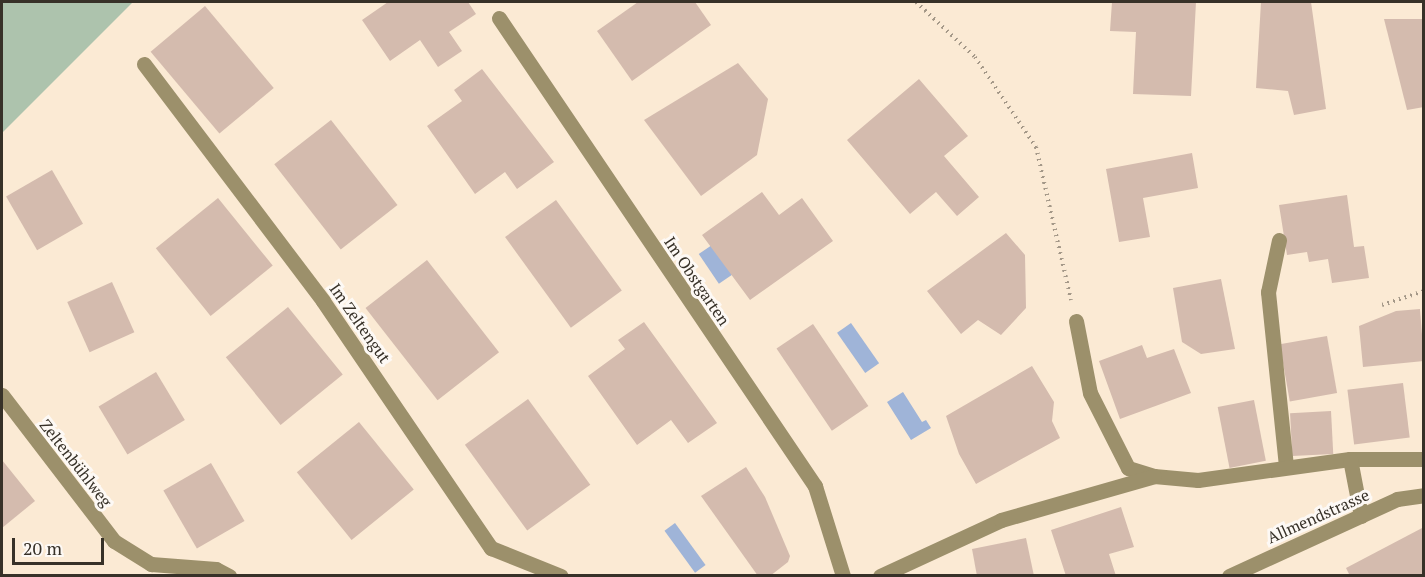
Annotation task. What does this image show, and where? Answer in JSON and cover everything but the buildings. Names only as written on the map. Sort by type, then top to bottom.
[{"type":"street","name":"Im Obstgarten","points":[[499,18],[815,486],[843,576]]},
{"type":"street","name":"Im Zeltengut","points":[[144,64],[323,301],[491,548],[561,576]]},
{"type":"street","points":[[1279,240],[1268,292],[1286,465]]},
{"type":"street","points":[[1076,321],[1090,393],[1128,468],[1154,476],[1198,480],[1286,465],[1350,459],[1424,459]]},
{"type":"street","name":"Zeltenbühlweg","points":[[2,395],[114,541],[151,564],[216,569],[229,576]]},
{"type":"street","points":[[1350,459],[1361,516]]},
{"type":"street","points":[[880,576],[1001,520],[1154,476]]},
{"type":"street","name":"Allmendstrasse","points":[[1229,576],[1397,499],[1424,495]]},
{"type":"path","points":[[916,2],[975,57],[1036,147],[1076,321]]},
{"type":"path","points":[[1382,305],[1424,291]]},
{"type":"green space","points":[[2,2],[133,2],[2,133]]},
{"type":"water","points":[[712,245],[732,275],[719,284],[699,254]]},
{"type":"water","points":[[851,323],[879,363],[865,373],[837,333]]},
{"type":"water","points":[[903,392],[922,422],[926,420],[931,428],[911,440],[887,402]]},
{"type":"water","points":[[675,523],[706,565],[695,573],[664,531]]}]
